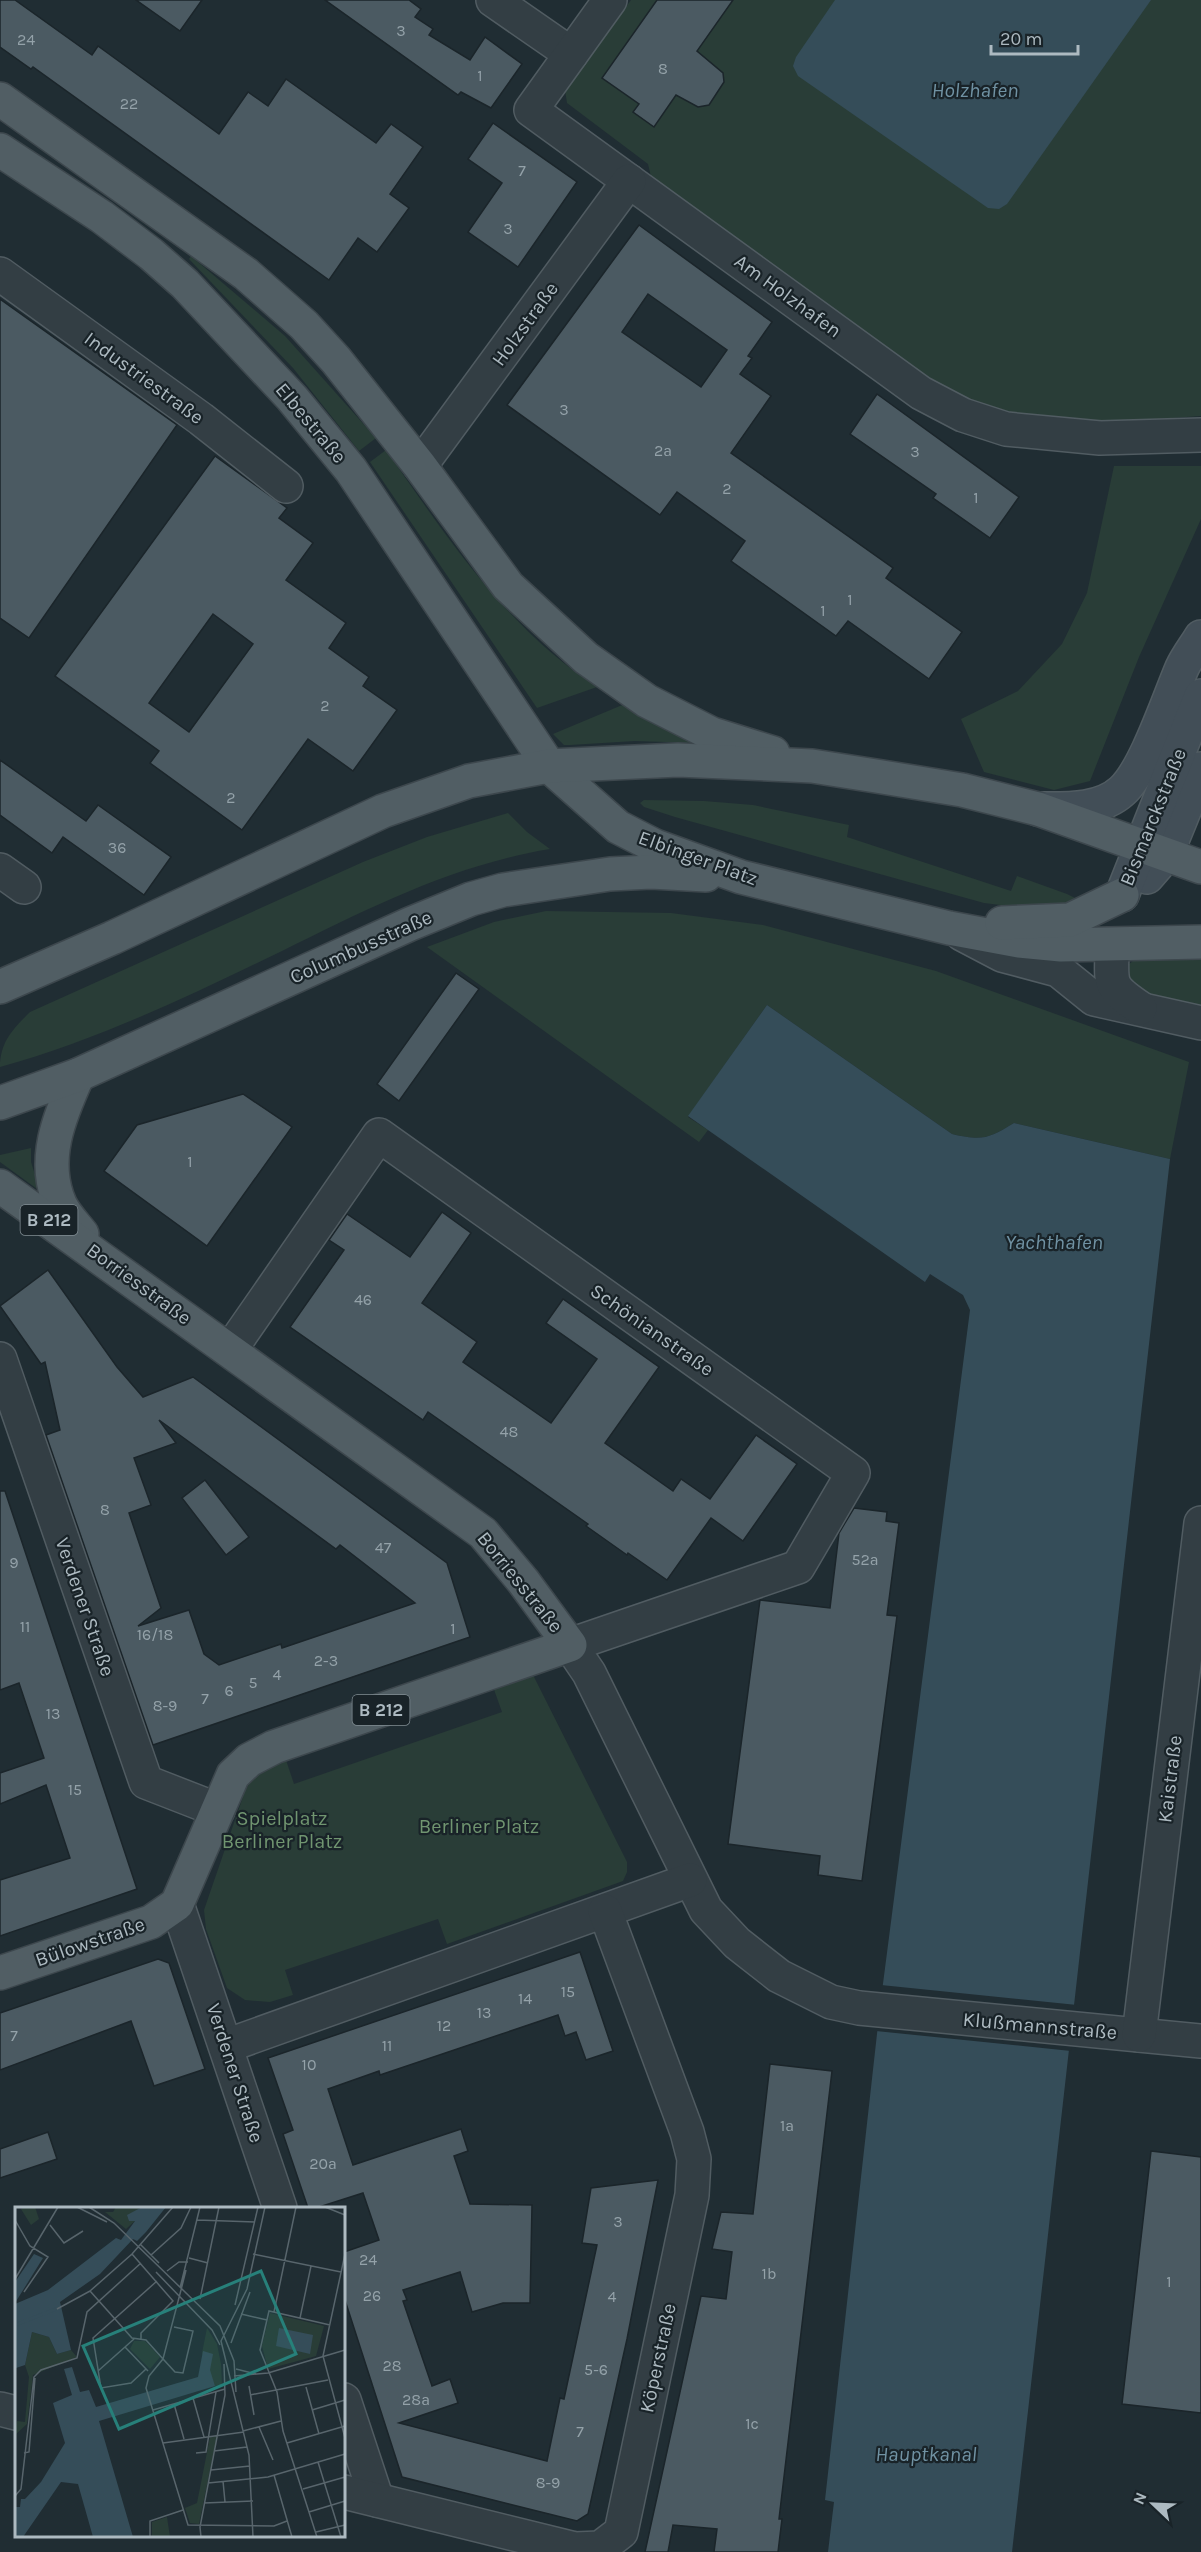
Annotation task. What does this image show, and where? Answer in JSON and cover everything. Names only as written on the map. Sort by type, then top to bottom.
[{"type":"main road","points":[[0,99],[246,274],[304,325],[336,360],[420,466],[508,586],[586,658],[647,701],[712,734],[812,766]]},
{"type":"main road","name":"Elbestraße","points":[[0,150],[102,217],[151,254],[185,284],[292,398],[351,470],[549,766]]},
{"type":"main road","points":[[0,987],[112,938],[383,811],[469,781],[549,766],[678,760],[812,766],[962,790],[1038,809],[1201,867]]},
{"type":"main road","name":"Elbinger Platz","points":[[549,766],[618,827],[655,846],[741,877],[950,927],[1019,941],[1061,945],[1112,945]]},
{"type":"main road","name":"Columbusstraße","points":[[0,1103],[78,1075],[410,924],[471,899],[503,890],[610,874],[651,872],[741,877]]},
{"type":"main road","points":[[1122,895],[1112,945],[1201,942]]},
{"type":"main road","name":"Elbinger Platz","points":[[950,927],[1070,920],[1122,895]]},
{"type":"main road","points":[[78,1075],[62,1110],[52,1145],[52,1176],[61,1206],[98,1254]]},
{"type":"main road","name":"Borriesstraße","points":[[0,1186],[98,1254],[483,1533],[523,1581],[570,1644]]},
{"type":"main road","name":"B 212","points":[[177,1904],[233,1775],[249,1760],[274,1747],[570,1644]]},
{"type":"main road","name":"Bülowstraße","points":[[0,1973],[151,1922],[177,1904]]},
{"type":"street","points":[[493,0],[571,54]]},
{"type":"street","name":"Am Holzhafen","points":[[610,0],[531,110],[921,393],[963,415],[1006,429],[1100,438],[1201,435]]},
{"type":"street","name":"Holzstraße","points":[[420,466],[629,181]]},
{"type":"street","name":"Industriestraße","points":[[0,274],[201,419],[286,486]]},
{"type":"street","name":"Bismarckstraße","points":[[1038,809],[1078,808],[1101,803],[1121,792],[1132,779],[1183,666],[1201,637]]},
{"type":"street","name":"Bismarckstraße","points":[[1122,895],[1147,878],[1201,696]]},
{"type":"street","name":"Bismarckstraße","points":[[1154,849],[1201,769]]},
{"type":"street","name":"Elbinger Platz","points":[[950,927],[1002,955],[1058,970],[1094,999],[1201,1023]]},
{"type":"street","name":"Elbinger Platz","points":[[1112,945],[1112,979],[1117,992],[1140,1008]]},
{"type":"street","name":"Schönianstraße","points":[[230,1350],[379,1135],[853,1473],[798,1567],[570,1644]]},
{"type":"street","name":"Verdener Straße","points":[[0,1359],[146,1782],[218,1810]]},
{"type":"street","name":"Kaistraße","points":[[1139,2036],[1187,1747],[1201,1523]]},
{"type":"street","name":"Borriesstraße","points":[[570,1644],[589,1673],[705,1910],[737,1943],[779,1976],[831,2002],[878,2010]]},
{"type":"street","points":[[226,2046],[690,1880]]},
{"type":"street","name":"Verdener Straße","points":[[177,1904],[280,2207]]},
{"type":"street","name":"Köperstraße","points":[[345,2492],[575,2549],[600,2548],[621,2532],[692,2195],[694,2159],[687,2132],[605,1911]]},
{"type":"street","name":"Klußmannstraße","points":[[878,2010],[1201,2041]]},
{"type":"street","points":[[345,2403],[377,2500]]},
{"type":"street","points":[[0,2409],[15,2413]]},
{"type":"green space","points":[[631,0],[1201,0],[1201,416],[1101,423],[1008,419],[917,375],[654,189],[648,164],[567,103],[565,90]]},
{"type":"green space","points":[[191,256],[285,336],[376,438],[359,451],[293,368],[189,259]]},
{"type":"green space","points":[[386,450],[456,548],[506,609],[564,663],[597,687],[537,708],[370,462]]},
{"type":"green space","points":[[1114,466],[1201,466],[1201,519],[1139,657],[1090,781],[1054,790],[984,772],[961,719],[1018,691],[1062,644],[1087,593]]},
{"type":"green space","points":[[627,703],[694,743],[635,741],[564,745],[553,734]]},
{"type":"green space","points":[[644,800],[753,805],[849,825],[847,837],[1011,891],[1017,876],[1075,898],[1070,906],[1017,907],[984,903],[675,817],[644,807],[640,803]]},
{"type":"green space","points":[[508,813],[527,832],[550,849],[479,866],[412,890],[144,1015],[73,1044],[0,1067],[5,1043],[13,1030],[30,1012],[363,862],[427,837]]},
{"type":"green space","points":[[546,911],[671,913],[763,925],[936,971],[1189,1062],[1170,1159],[1014,1123],[984,1137],[952,1134],[767,1005],[688,1117],[708,1130],[699,1142],[427,947],[494,922]]},
{"type":"green space","points":[[1201,953],[1201,1010],[1137,992],[1127,984],[1127,966],[1134,960]]},
{"type":"green space","points":[[31,1148],[31,1162],[40,1191],[0,1162],[0,1155]]},
{"type":"green space","name":"Berliner Platz","points":[[531,1671],[627,1862],[627,1872],[623,1881],[447,1944],[438,1919],[285,1970],[293,1995],[270,2002],[245,2000],[227,1988],[206,1929],[204,1910],[245,1791],[254,1776],[285,1757],[294,1784],[502,1712],[492,1684]]},
{"type":"water","name":"Holzhafen","points":[[835,0],[1151,0],[1007,204],[999,209],[988,208],[798,76],[793,66],[796,57]]},
{"type":"water","name":"Yachthafen","points":[[767,1005],[952,1134],[984,1137],[1014,1123],[1170,1159],[1012,2552],[828,2552],[834,2502],[825,2500],[880,2007],[970,1310],[963,1295],[930,1274],[925,1282],[688,1116]]},
{"type":"pier","points":[[881,1985],[1077,2005],[1071,2051],[876,2031]]},
{"type":"building","points":[[0,0],[15,0],[92,55],[98,46],[219,134],[248,92],[268,106],[286,79],[376,143],[391,124],[423,147],[390,194],[409,208],[377,252],[358,238],[329,280],[33,67],[31,69],[0,47]]},
{"type":"building","points":[[136,0],[202,0],[180,31]]},
{"type":"building","points":[[325,0],[409,0],[421,9],[415,17],[433,29],[429,35],[470,60],[485,37],[522,64],[491,108],[461,92],[458,95]]},
{"type":"building","points":[[657,0],[733,0],[697,51],[723,73],[724,82],[709,105],[698,107],[676,95],[654,127],[633,112],[639,104],[602,78]]},
{"type":"building","points":[[493,123],[577,182],[518,267],[468,232],[502,183],[468,159]]},
{"type":"building","points":[[639,225],[772,322],[748,356],[752,358],[740,374],[771,396],[731,453],[893,568],[886,578],[962,632],[929,679],[848,621],[836,636],[731,561],[745,541],[677,492],[660,515],[507,405]],"holes":[[[648,294],[727,350],[701,387],[622,332]]]},
{"type":"building","points":[[0,299],[177,425],[29,638],[0,618]]},
{"type":"building","points":[[877,394],[1019,497],[990,538],[933,498],[936,494],[850,434]]},
{"type":"building","points":[[215,456],[287,508],[279,518],[313,543],[286,580],[346,623],[329,648],[369,677],[363,686],[397,710],[353,771],[308,739],[242,830],[150,763],[159,751],[55,676]],"holes":[[[213,614],[253,644],[189,732],[149,703]]]},
{"type":"building","points":[[0,760],[86,821],[98,805],[171,857],[144,895],[63,837],[52,853],[0,815]]},
{"type":"building","points":[[456,973],[479,989],[399,1101],[377,1084]]},
{"type":"building","points":[[243,1094],[292,1127],[207,1246],[104,1171],[137,1125]]},
{"type":"building","points":[[442,1212],[471,1233],[422,1303],[477,1342],[463,1362],[551,1423],[597,1359],[546,1323],[563,1299],[659,1367],[605,1443],[673,1491],[681,1479],[710,1499],[756,1435],[797,1464],[743,1541],[711,1518],[667,1580],[628,1553],[627,1555],[586,1526],[588,1524],[428,1412],[423,1420],[290,1327],[344,1250],[329,1240],[347,1214],[410,1257]]},
{"type":"building","points":[[48,1270],[117,1367],[143,1397],[193,1377],[447,1563],[470,1637],[153,1745],[46,1435],[60,1430],[45,1362],[41,1364],[0,1306]],"holes":[[[159,1420],[336,1549],[340,1545],[415,1603],[282,1648],[281,1644],[219,1665],[204,1654],[189,1610],[138,1626],[161,1608],[129,1513],[151,1505],[134,1458],[176,1443]]]},
{"type":"building","points":[[205,1480],[249,1537],[226,1555],[182,1498]]},
{"type":"building","points":[[0,1491],[5,1491],[137,1889],[0,1936],[0,1880],[70,1858],[46,1785],[0,1804],[0,1773],[44,1758],[19,1683],[0,1690]]},
{"type":"building","points":[[854,1508],[887,1512],[886,1521],[899,1523],[887,1615],[897,1616],[862,1881],[818,1875],[820,1856],[728,1844],[760,1600],[830,1608],[839,1533]]},
{"type":"building","points":[[580,1952],[613,2051],[586,2060],[576,2032],[565,2036],[558,2015],[380,2075],[379,2071],[328,2089],[353,2165],[461,2129],[468,2151],[454,2156],[470,2204],[532,2205],[530,2303],[503,2303],[472,2312],[460,2272],[403,2290],[407,2300],[403,2301],[432,2386],[450,2379],[458,2403],[399,2423],[547,2461],[560,2398],[564,2399],[597,2245],[582,2243],[591,2188],[658,2180],[627,2339],[588,2514],[577,2521],[402,2477],[345,2300],[345,2252],[379,2240],[363,2193],[319,2207],[308,2207],[283,2134],[293,2130],[268,2058]]},
{"type":"building","points":[[158,1959],[169,1963],[205,2069],[154,2086],[131,2021],[0,2070],[0,2013]]},
{"type":"building","points":[[770,2064],[832,2071],[779,2519],[782,2519],[778,2552],[714,2552],[717,2529],[673,2525],[668,2552],[645,2552],[701,2296],[726,2299],[732,2252],[712,2249],[721,2212],[753,2214]]},
{"type":"building","points":[[48,2132],[57,2159],[0,2178],[0,2149]]},
{"type":"building","points":[[1151,2151],[1201,2157],[1201,2413],[1122,2404]]},
{"type":"park label","name":"Spielplatz Berliner Platz","points":[[282,1830]]},
{"type":"water label","name":"Hauptkanal","points":[[926,2454]]}]
